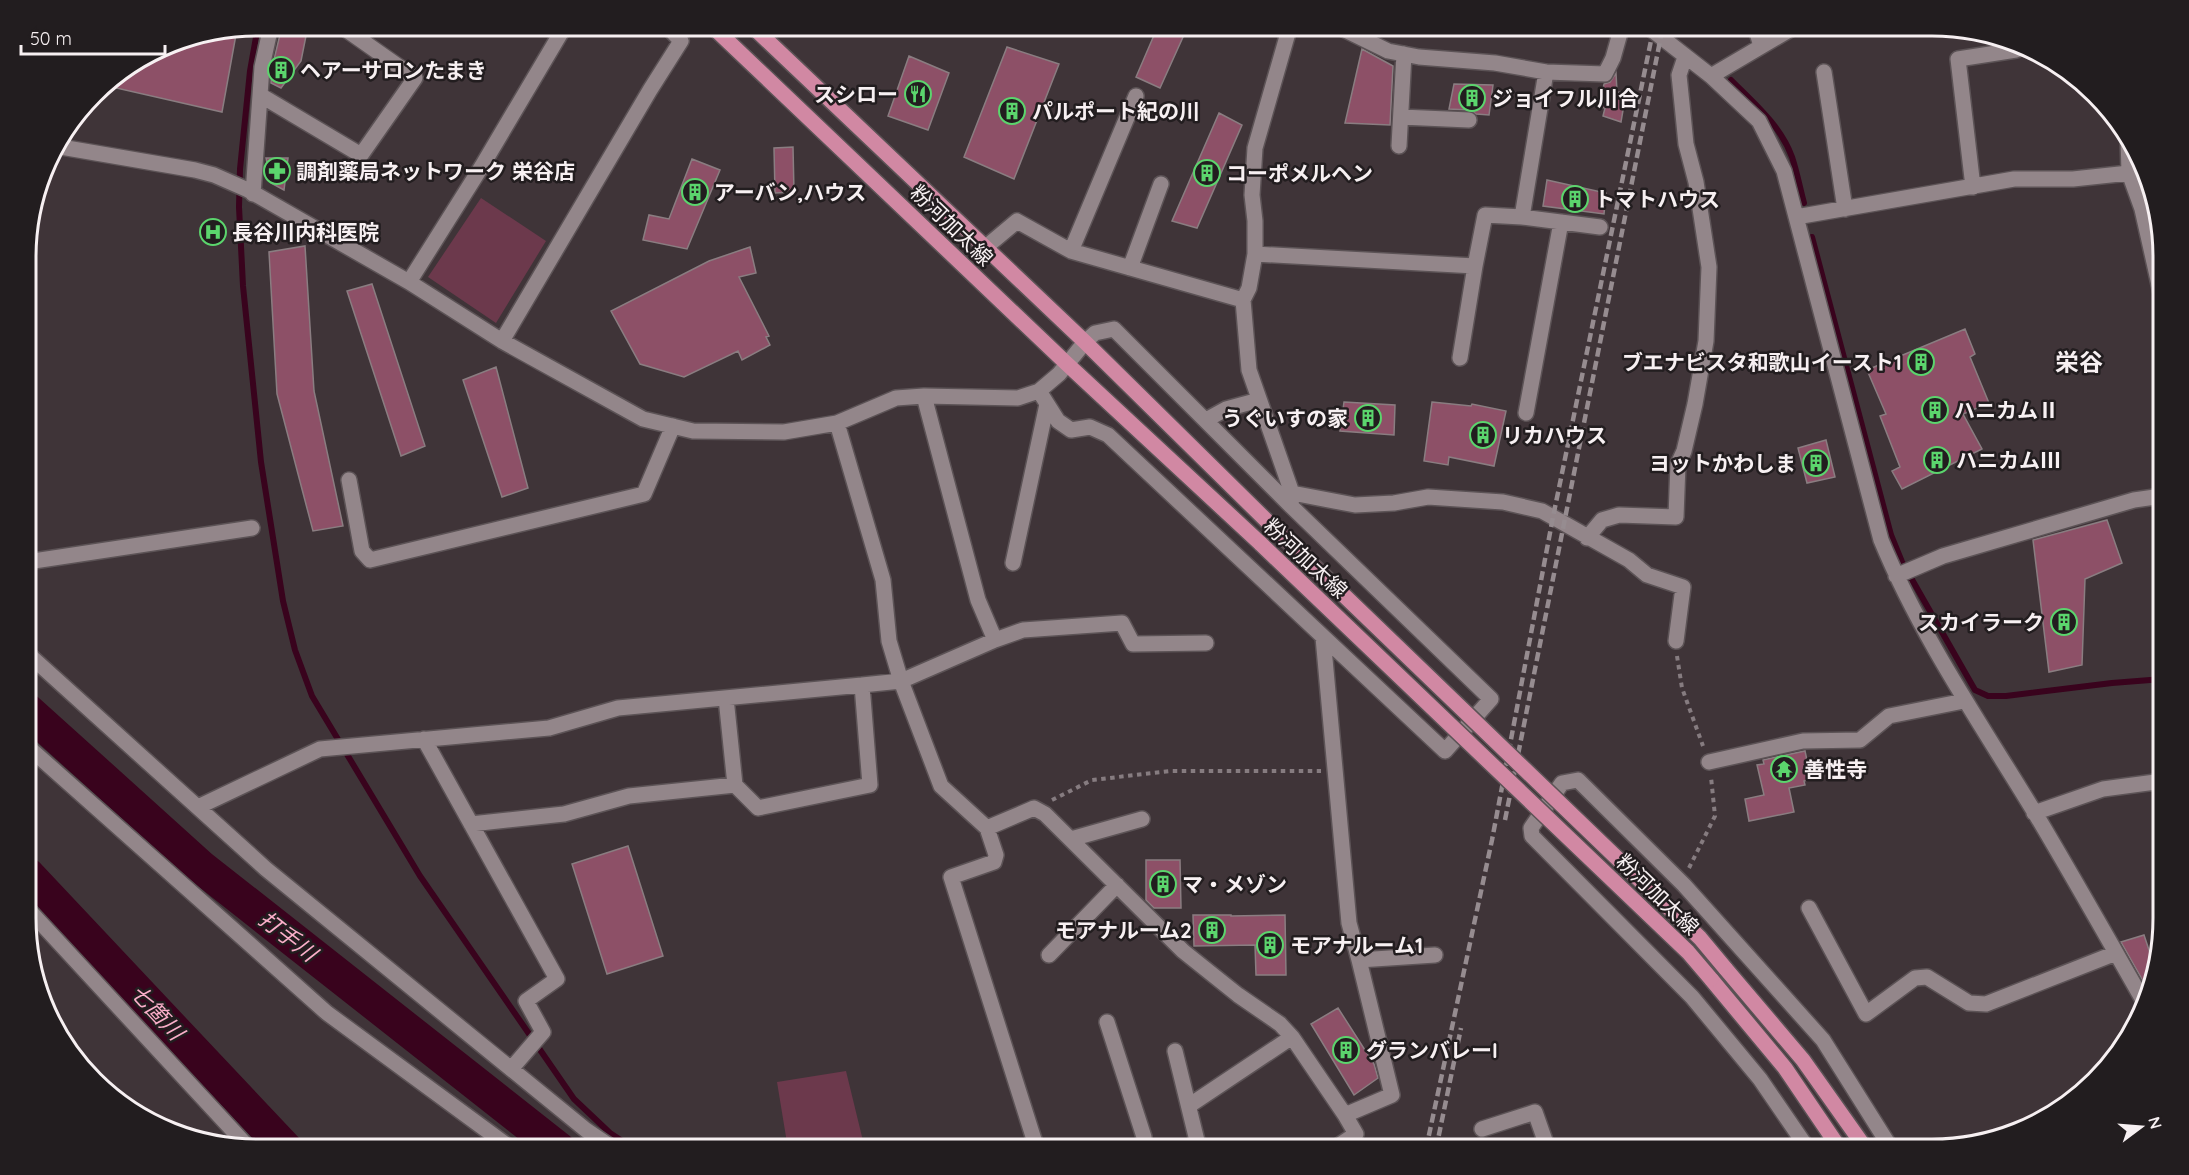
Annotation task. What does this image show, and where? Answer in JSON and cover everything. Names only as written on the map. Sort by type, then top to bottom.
[{"type":"main road","name":"粉河加太線","points":[[723,36],[1066,363],[1261,544],[1688,952],[1785,1068],[1833,1139]]},
{"type":"main road","name":"粉河加太線","points":[[763,36],[1085,342],[1275,529],[1700,938],[1803,1060],[1859,1139]]},
{"type":"street","points":[[245,190],[260,95],[262,67],[269,36]]},
{"type":"street","points":[[260,95],[361,154],[415,78],[355,36]]},
{"type":"street","points":[[409,282],[482,166],[559,36]]},
{"type":"street","points":[[502,341],[638,109],[681,41],[676,36]]},
{"type":"street","points":[[1287,36],[1255,148],[1252,195],[1256,254],[1249,288],[1243,300],[1249,370],[1292,499]]},
{"type":"street","points":[[1371,36],[1388,51],[1404,54],[1495,63],[1546,72],[1605,74],[1613,58],[1619,36]]},
{"type":"street","points":[[1659,36],[1711,76],[1759,122],[1784,171],[1881,540],[1903,573],[1964,701],[2034,813],[2139,994]]},
{"type":"street","points":[[1758,36],[1761,46]]},
{"type":"street","points":[[1711,76],[1778,36]]},
{"type":"street","points":[[1973,187],[1958,59],[2011,51]]},
{"type":"street","points":[[1399,146],[1404,54]]},
{"type":"street","points":[[1587,538],[1602,520],[1619,515],[1676,517],[1678,464],[1684,452],[1707,341],[1709,267],[1696,182],[1686,144],[1679,75],[1685,57]]},
{"type":"street","points":[[1522,218],[1546,72]]},
{"type":"street","points":[[1824,72],[1845,209]]},
{"type":"street","points":[[1071,251],[1137,96]]},
{"type":"street","points":[[1401,117],[1469,120]]},
{"type":"street","points":[[65,148],[214,175],[409,282],[502,341],[643,419],[693,431],[784,432],[837,423],[896,398],[924,396],[1043,398]]},
{"type":"street","points":[[2129,156],[2129,173],[2142,209],[2153,258]]},
{"type":"street","points":[[1796,217],[2014,179],[2073,179],[2129,173]]},
{"type":"street","points":[[1130,268],[1161,184]]},
{"type":"street","points":[[1460,358],[1485,215],[1600,227]]},
{"type":"street","points":[[986,248],[1017,221],[1071,251],[1243,300]]},
{"type":"street","points":[[1526,413],[1561,222]]},
{"type":"street","points":[[1256,254],[1475,266]]},
{"type":"street","points":[[1013,563],[1043,398],[1066,363],[1085,342],[1095,333],[1114,329],[1206,420],[1292,499],[1491,699],[1445,751],[1108,435],[1090,427],[1071,430],[1058,421],[1043,398]]},
{"type":"street","points":[[924,396],[978,600],[995,640]]},
{"type":"street","points":[[1206,420],[1226,410],[1259,400]]},
{"type":"street","points":[[837,423],[883,580],[889,641],[901,681],[941,786],[987,828],[996,855],[994,862],[951,877],[1034,1139]]},
{"type":"street","points":[[349,480],[362,551],[370,560],[644,494],[673,426]]},
{"type":"street","points":[[1292,499],[1355,505],[1394,503],[1428,497],[1503,502],[1542,511],[1629,560],[1647,575],[1683,587],[1676,640]]},
{"type":"street","points":[[1903,573],[1943,556],[2134,500],[2153,497]]},
{"type":"street","points":[[36,561],[252,528]]},
{"type":"street","points":[[198,807],[320,749],[549,728],[618,708],[901,681],[1023,630],[1122,623],[1133,644],[1206,643]]},
{"type":"street","points":[[1323,636],[1349,923],[1392,1095],[1345,1115]]},
{"type":"street","points":[[36,661],[266,868],[598,1139]]},
{"type":"street","points":[[726,698],[735,784],[758,808],[870,785],[862,686]]},
{"type":"street","points":[[1709,762],[1803,741],[1860,740],[1889,716],[1964,701]]},
{"type":"street","points":[[424,739],[557,979],[526,1001],[543,1032],[511,1069]]},
{"type":"street","points":[[36,754],[327,1013],[497,1139]]},
{"type":"street","points":[[1801,1139],[1760,1079],[1692,997],[1532,836],[1531,828],[1562,783],[1578,780],[1684,885],[1823,1040],[1885,1139]]},
{"type":"street","points":[[2034,813],[2103,789],[2153,782]]},
{"type":"street","points":[[471,824],[564,814],[629,796],[735,784]]},
{"type":"street","points":[[987,828],[1034,808],[1045,814],[1183,951],[1238,995],[1280,1024],[1292,1037],[1345,1115],[1356,1134],[1348,1139]]},
{"type":"street","points":[[1071,839],[1142,819]]},
{"type":"street","points":[[1048,955],[1117,885]]},
{"type":"street","points":[[1809,908],[1866,1014],[1915,978],[1927,976],[1969,1003],[1986,1004],[2116,953]]},
{"type":"street","points":[[36,918],[240,1139]]},
{"type":"street","points":[[1359,960],[1435,955]]},
{"type":"street","points":[[1107,1022],[1144,1139]]},
{"type":"street","points":[[1190,1105],[1292,1037]]},
{"type":"street","points":[[1175,1051],[1197,1139]]},
{"type":"street","points":[[1482,1129],[1535,1112],[1544,1139]]},
{"type":"path","points":[[1676,640],[1682,688],[1709,762],[1715,816],[1691,860],[1684,885]]},
{"type":"path","points":[[1034,808],[1092,780],[1170,771],[1334,771]]},
{"type":"shaded area","points":[[481,198],[546,241],[496,323],[428,277]]},
{"type":"shaded area","points":[[846,1071],[863,1139],[786,1139],[777,1082]]},
{"type":"building","name":"ヘアーサロンたまき","points":[[280,36],[306,36],[301,61],[281,88],[271,83]]},
{"type":"building","points":[[1154,36],[1183,36],[1160,88],[1136,77]]},
{"type":"building","points":[[236,37],[222,112],[115,88],[134,73],[172,53],[214,40]]},
{"type":"building","name":"パルポート紀の川","points":[[1007,47],[1059,64],[1014,179],[964,157]]},
{"type":"building","points":[[1362,49],[1393,66],[1390,125],[1345,123]]},
{"type":"building","name":"スシロー","points":[[909,56],[949,73],[928,130],[888,116]]},
{"type":"building","points":[[1616,73],[1617,92],[1626,93],[1621,122],[1603,116],[1605,108],[1599,107],[1604,84],[1610,82]]},
{"type":"building","name":"ジョイフル川合","points":[[1454,84],[1493,85],[1489,115],[1476,114],[1469,110],[1449,109]]},
{"type":"building","name":"コーポメルヘン","points":[[1219,113],[1242,125],[1197,228],[1172,221]]},
{"type":"building","points":[[793,147],[794,192],[775,193],[774,148]]},
{"type":"building","name":"調剤薬局ネットワーク 栄谷店","points":[[266,158],[288,158],[284,190],[271,183]]},
{"type":"building","name":"アーバン,ハウス","points":[[692,159],[720,170],[687,249],[643,240],[649,215],[669,219]]},
{"type":"building","name":"トマトハウス","points":[[1547,180],[1606,193],[1604,214],[1543,206]]},
{"type":"building","points":[[305,246],[314,391],[343,526],[313,531],[277,394],[269,252]]},
{"type":"building","points":[[750,247],[756,273],[739,277],[769,336],[766,337],[770,345],[742,360],[738,351],[684,377],[640,364],[611,311],[709,261]]},
{"type":"building","points":[[372,284],[425,446],[401,456],[347,291]]},
{"type":"building","points":[[1965,329],[1975,354],[1970,357],[1989,403],[1963,414],[1982,449],[1902,489],[1892,471],[1900,467],[1880,416],[1886,414],[1867,370]]},
{"type":"building","points":[[496,367],[528,488],[502,497],[463,380]]},
{"type":"building","name":"うぐいすの家","points":[[1344,402],[1395,405],[1394,435],[1340,431]]},
{"type":"building","points":[[1432,402],[1471,406],[1472,404],[1506,411],[1494,466],[1449,457],[1448,465],[1424,461]]},
{"type":"building","name":"ヨットかわしま","points":[[1826,440],[1835,477],[1807,483],[1798,448]]},
{"type":"building","name":"スカイラーク","points":[[2107,520],[2122,563],[2085,579],[2082,665],[2049,672],[2033,540]]},
{"type":"building","points":[[1805,751],[1811,779],[1804,781],[1805,785],[1789,788],[1794,812],[1749,821],[1745,799],[1764,795],[1757,765],[1764,764],[1763,760]]},
{"type":"building","points":[[628,846],[663,956],[607,974],[572,864]]},
{"type":"building","name":"マ・メゾン","points":[[1146,860],[1180,860],[1181,908],[1154,908],[1146,900]]},
{"type":"building","points":[[1193,915],[1285,915],[1286,975],[1256,975],[1255,945],[1194,946]]},
{"type":"building","points":[[2144,935],[2150,953],[2143,981],[2121,942]]},
{"type":"building","name":"グランバレーI","points":[[1338,1008],[1374,1064],[1378,1078],[1354,1095],[1311,1024]]},
{"type":"waterway","points":[[256,36],[250,71],[240,169],[239,207],[243,286],[261,462],[283,601],[295,650],[312,696],[420,876],[574,1099],[619,1139]]},
{"type":"waterway","points":[[1731,80],[1781,135],[1792,157],[1804,203]]},
{"type":"waterway","points":[[1812,237],[1891,535],[1902,562],[1975,690],[1988,696],[2006,696],[2153,680]]},
{"type":"waterway","name":"打手川","points":[[36,718],[201,867],[546,1139]]},
{"type":"waterway","name":"七箇川","points":[[36,884],[277,1139]]},
{"type":"railway","points":[[1428,1139],[1492,840],[1553,517],[1652,36]]},
{"type":"railway","points":[[1505,820],[1661,36]]},
{"type":"railway","points":[[1438,1139],[1461,1028]]},
{"type":"place","name":"ヘアーサロンたまき","points":[[281,70]]},
{"type":"place","name":"スシロー","points":[[918,94]]},
{"type":"place","name":"ジョイフル川合","points":[[1472,98]]},
{"type":"place","name":"パルポート紀の川","points":[[1012,111]]},
{"type":"place","name":"調剤薬局ネットワーク 栄谷店","points":[[277,171]]},
{"type":"place","name":"コーポメルヘン","points":[[1207,173]]},
{"type":"place","name":"アーバン,ハウス","points":[[695,192]]},
{"type":"place","name":"トマトハウス","points":[[1575,199]]},
{"type":"place","name":"長谷川内科医院","points":[[213,232]]},
{"type":"place","name":"ブエナビスタ和歌山イースト1","points":[[1921,362]]},
{"type":"place","name":"ハニカムⅡ","points":[[1935,410]]},
{"type":"place","name":"うぐいすの家","points":[[1368,418]]},
{"type":"place","name":"リカハウス","points":[[1483,435]]},
{"type":"place","name":"ハニカムⅢ","points":[[1937,460]]},
{"type":"place","name":"ヨットかわしま","points":[[1816,463]]},
{"type":"place","name":"スカイラーク","points":[[2064,622]]},
{"type":"place","name":"善性寺","points":[[1784,769]]},
{"type":"place","name":"マ・メゾン","points":[[1163,884]]},
{"type":"place","name":"モアナルーム2","points":[[1212,930]]},
{"type":"place","name":"モアナルーム1","points":[[1270,945]]},
{"type":"place","name":"グランバレーI","points":[[1346,1050]]},
{"type":"district","name":"栄谷","points":[[2079,362]]}]
